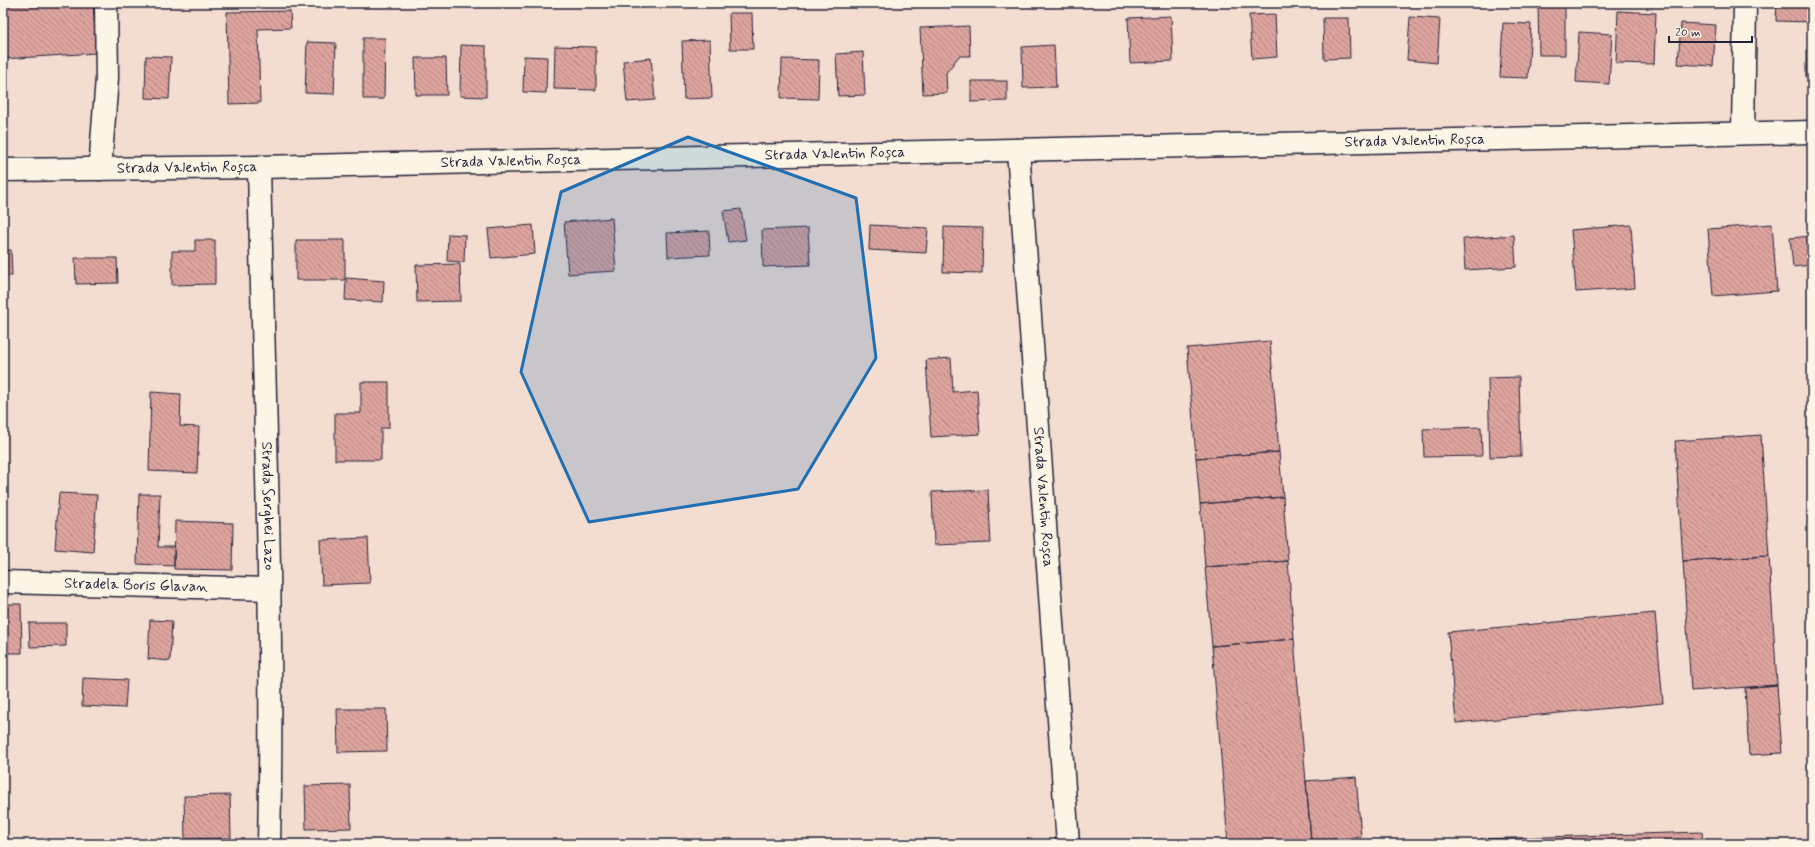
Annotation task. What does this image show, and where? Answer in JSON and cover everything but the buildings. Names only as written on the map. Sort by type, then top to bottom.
[{"type":"main road","points":[[100,169],[107,78],[106,3]]},
{"type":"main road","points":[[1743,133],[1746,3]]},
{"type":"main road","name":"Strada Valentin Roșca","points":[[3,170],[259,167],[1812,132]]},
{"type":"main road","name":"Strada Valentin Roșca","points":[[1018,150],[1068,844]]},
{"type":"main road","name":"Strada Serghei Lazo","points":[[259,167],[269,589],[271,770],[269,844]]},
{"type":"main road","name":"Stradela Boris Glavan","points":[[3,582],[269,589]]},
{"type":"highlighted area","points":[[688,137],[856,198],[876,358],[798,489],[589,522],[521,372],[561,192]]}]
